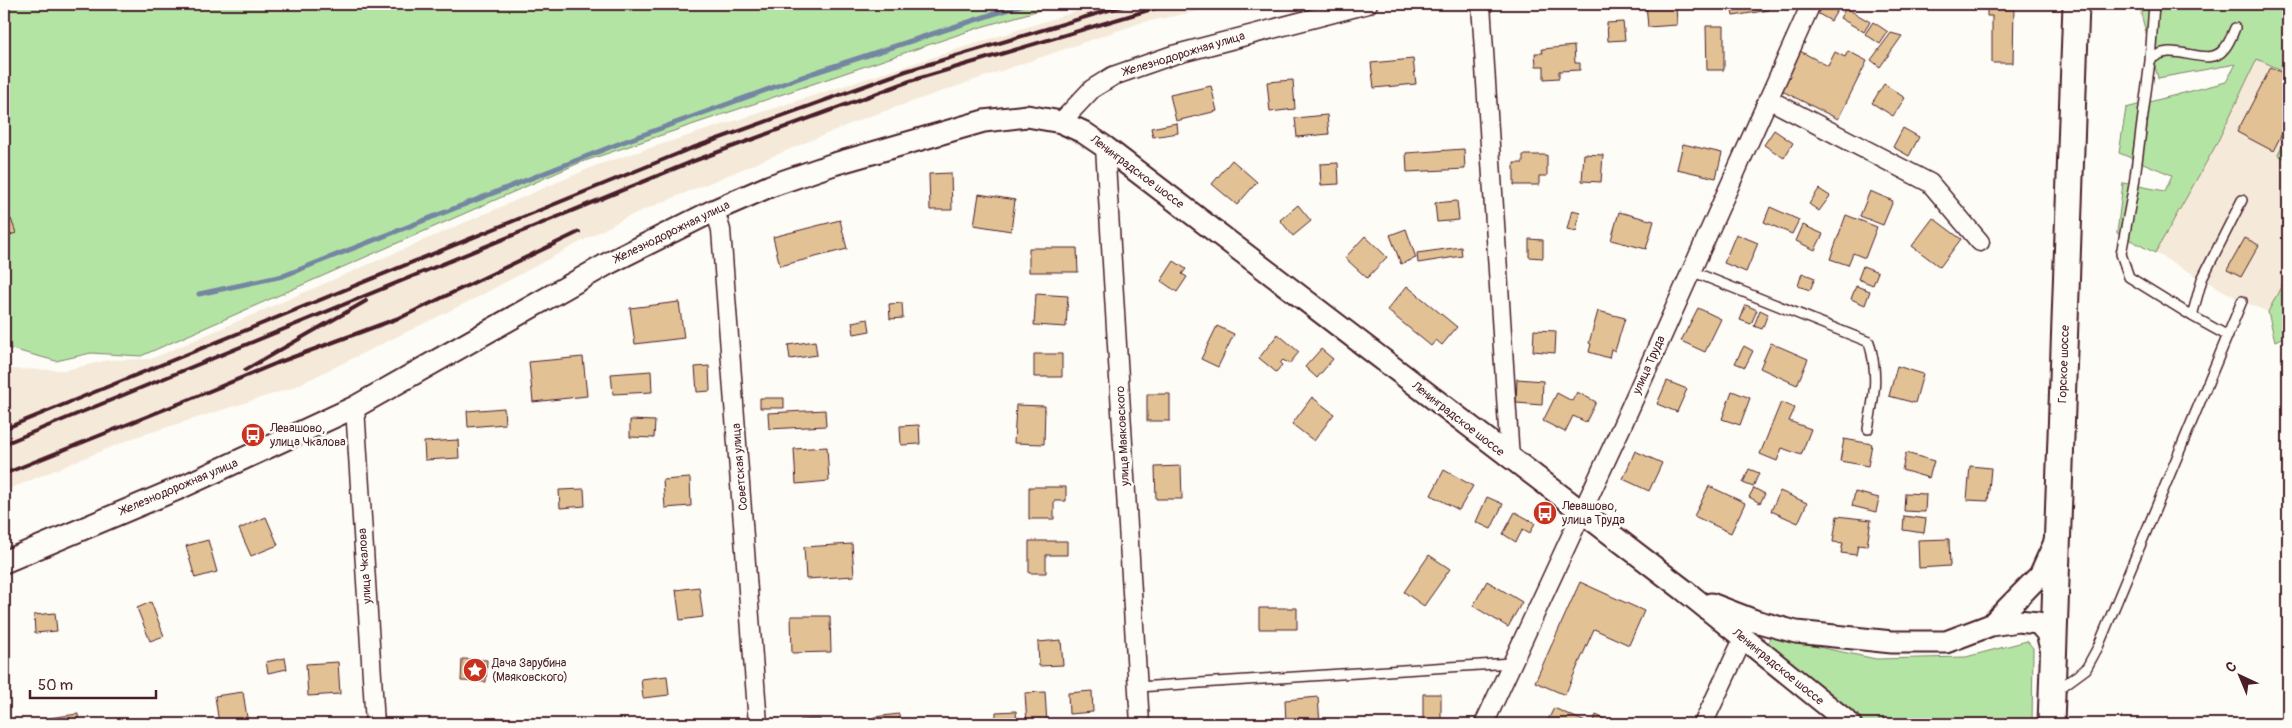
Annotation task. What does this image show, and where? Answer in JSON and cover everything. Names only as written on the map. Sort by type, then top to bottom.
[{"type":"main road","name":"Горское шоссе","points":[[2051,724],[2076,4]]},
{"type":"street","name":"Железнодорожная улица","points":[[4,562],[207,476],[355,407],[609,263],[715,210],[770,186],[834,164],[984,121],[1027,116],[1061,122],[1092,89],[1113,76],[1173,55],[1368,4]]},
{"type":"street","points":[[1481,4],[1510,459]]},
{"type":"street","name":"улица Труда","points":[[1484,724],[1811,4]]},
{"type":"street","points":[[1768,99],[1930,183],[1980,242]]},
{"type":"street","name":"Ленинградское шоссе","points":[[1061,122],[1083,132],[1105,147],[1580,513],[1684,590],[1850,724]]},
{"type":"street","name":"улица Маяковского","points":[[1105,147],[1140,724]]},
{"type":"street","name":"Советская улица","points":[[715,210],[722,240],[758,724]]},
{"type":"street","name":"улица Чкалова","points":[[355,407],[375,724]]},
{"type":"street","points":[[1991,625],[2040,575],[2059,532]]},
{"type":"street","points":[[1684,590],[1714,605],[1755,621],[1796,632],[1852,639],[1892,642],[1946,642],[1991,625],[2018,621],[2038,623],[2047,633],[2054,657]]},
{"type":"street","points":[[1703,724],[1743,638]]},
{"type":"lane","points":[[2154,4],[2150,61],[2134,185],[2121,254],[2128,277],[2228,336]]},
{"type":"lane","points":[[2150,61],[2156,54],[2166,51],[2212,57],[2224,50],[2235,28]]},
{"type":"lane","points":[[2192,316],[2202,279],[2242,200]]},
{"type":"lane","points":[[1691,271],[1869,342],[1876,384],[1868,429]]},
{"type":"lane","points":[[2052,694],[2086,669],[2098,647],[2242,301]]},
{"type":"lane","points":[[1138,687],[1511,663]]},
{"type":"shaded area","points":[[1099,4],[1232,4],[1140,23],[862,119],[625,218],[478,297],[292,388],[136,437],[4,491],[4,369],[66,370],[108,360],[151,359],[597,165]]},
{"type":"shaded area","points":[[2257,58],[2288,73],[2288,134],[2278,155],[2288,160],[2288,273],[2268,312],[2242,301],[2155,253],[2216,145]]},
{"type":"green space","points":[[4,4],[1060,4],[981,27],[579,163],[141,356],[91,353],[56,361],[4,347]]},
{"type":"green space","points":[[2143,4],[2288,4],[2288,73],[2257,59],[2216,145],[2155,253],[2117,233],[2123,183],[2165,191],[2172,175],[2119,153],[2126,108],[2226,82],[2236,64],[2158,78],[2141,14]]},
{"type":"green space","points":[[2288,134],[2288,160],[2278,155]]},
{"type":"green space","points":[[2288,273],[2288,335],[2275,341],[2268,312]]},
{"type":"green space","points":[[1770,637],[1876,659],[1966,657],[2027,641],[2033,648],[2032,724],[1867,724],[1768,645]]},
{"type":"building","points":[[1646,4],[1676,4],[1677,25],[1648,27]]},
{"type":"building","points":[[1731,4],[1768,4],[1769,10],[1733,16]]},
{"type":"building","points":[[1822,4],[1841,4],[1831,21],[1817,13]]},
{"type":"building","points":[[1987,4],[2014,4],[2013,63],[1992,63],[1992,16],[1987,16]]},
{"type":"building","points":[[1846,8],[1870,22],[1864,32],[1840,18]]},
{"type":"building","points":[[1623,22],[1625,40],[1608,41],[1607,23]]},
{"type":"building","points":[[1873,22],[1888,32],[1880,44],[1865,34]]},
{"type":"building","points":[[1706,26],[1724,26],[1724,70],[1707,70]]},
{"type":"building","points":[[1891,33],[1902,36],[1880,67],[1871,60]]},
{"type":"building","points":[[1574,46],[1575,63],[1580,63],[1580,70],[1559,71],[1559,78],[1544,79],[1544,66],[1536,66],[1535,53],[1543,53],[1542,49]]},
{"type":"building","points":[[1800,51],[1828,66],[1835,52],[1845,57],[1848,51],[1867,61],[1838,119],[1780,90]]},
{"type":"building","points":[[1413,59],[1416,84],[1374,88],[1371,63]]},
{"type":"building","points":[[2271,67],[2288,76],[2288,122],[2273,151],[2237,132]]},
{"type":"building","points":[[1293,80],[1295,109],[1270,112],[1267,82]]},
{"type":"building","points":[[1884,84],[1905,98],[1893,116],[1872,103]]},
{"type":"building","points":[[1211,86],[1217,111],[1176,121],[1170,95]]},
{"type":"building","points":[[1327,115],[1329,134],[1297,137],[1295,118]]},
{"type":"building","points":[[1177,123],[1178,133],[1153,137],[1151,128]]},
{"type":"building","points":[[1903,128],[1919,137],[1909,156],[1893,147]]},
{"type":"building","points":[[1774,130],[1793,143],[1784,158],[1764,145]]},
{"type":"building","points":[[1683,144],[1722,153],[1716,178],[1677,169]]},
{"type":"building","points":[[1464,149],[1465,169],[1407,172],[1406,153]]},
{"type":"building","points":[[1584,154],[1603,155],[1601,182],[1582,181]]},
{"type":"building","points":[[1523,155],[1547,155],[1547,176],[1539,176],[1539,185],[1514,185],[1514,163],[1523,163]]},
{"type":"building","points":[[1232,160],[1257,182],[1237,205],[1212,184]]},
{"type":"building","points":[[1338,163],[1339,184],[1321,185],[1320,164]]},
{"type":"building","points":[[951,173],[952,210],[930,210],[929,174]]},
{"type":"building","points":[[1819,189],[1830,196],[1819,211],[1809,204]]},
{"type":"building","points":[[1870,191],[1893,201],[1883,225],[1860,216]]},
{"type":"building","points":[[979,194],[1015,200],[1011,231],[974,225]]},
{"type":"building","points":[[1457,201],[1459,220],[1437,222],[1435,203]]},
{"type":"building","points":[[1298,205],[1311,221],[1293,236],[1280,220]]},
{"type":"building","points":[[1770,207],[1799,220],[1792,234],[1764,222]]},
{"type":"building","points":[[1572,210],[1580,212],[1576,231],[1567,229]]},
{"type":"building","points":[[1619,212],[1654,221],[1646,249],[1611,240]]},
{"type":"building","points":[[1846,215],[1877,227],[1865,258],[1853,253],[1848,265],[1830,259]]},
{"type":"building","points":[[1933,218],[1961,239],[1940,267],[1912,246]]},
{"type":"building","points":[[11,219],[16,233],[4,237],[4,221]]},
{"type":"building","points":[[840,220],[847,249],[780,266],[773,237]]},
{"type":"building","points":[[1803,225],[1823,234],[1815,250],[1796,241]]},
{"type":"building","points":[[1406,229],[1416,258],[1401,264],[1390,235]]},
{"type":"building","points":[[1736,234],[1758,243],[1746,272],[1724,263]]},
{"type":"building","points":[[1365,236],[1387,257],[1367,278],[1345,258]]},
{"type":"building","points":[[2245,238],[2259,245],[2241,277],[2227,270]]},
{"type":"building","points":[[1529,239],[1543,240],[1543,258],[1529,257]]},
{"type":"building","points":[[1461,247],[1462,256],[1418,263],[1417,253]]},
{"type":"building","points":[[1029,248],[1077,248],[1078,272],[1029,272]]},
{"type":"building","points":[[1174,261],[1186,269],[1182,274],[1187,277],[1177,292],[1161,281]]},
{"type":"building","points":[[1863,266],[1878,272],[1873,285],[1858,279]]},
{"type":"building","points":[[1802,273],[1815,278],[1810,290],[1798,286]]},
{"type":"building","points":[[1407,286],[1457,327],[1442,345],[1436,340],[1431,346],[1387,310]]},
{"type":"building","points":[[1856,286],[1870,291],[1865,305],[1851,299]]},
{"type":"building","points":[[1036,294],[1068,296],[1066,327],[1034,325]]},
{"type":"building","points":[[679,302],[684,338],[635,344],[630,308]]},
{"type":"building","points":[[902,303],[903,318],[890,319],[889,304]]},
{"type":"building","points":[[1746,305],[1757,310],[1751,324],[1740,320]]},
{"type":"building","points":[[1698,308],[1721,319],[1705,352],[1681,341]]},
{"type":"building","points":[[1760,310],[1768,314],[1762,329],[1754,326]]},
{"type":"building","points":[[1598,311],[1625,318],[1615,351],[1611,349],[1609,358],[1589,352],[1591,344],[1589,343]]},
{"type":"building","points":[[868,319],[870,331],[854,334],[852,322]]},
{"type":"building","points":[[1217,326],[1234,334],[1218,367],[1201,359]]},
{"type":"building","points":[[1534,330],[1556,331],[1555,353],[1533,351]]},
{"type":"building","points":[[1278,334],[1299,352],[1289,364],[1283,360],[1280,363],[1282,365],[1276,372],[1259,358]]},
{"type":"building","points":[[815,341],[817,355],[790,359],[788,345]]},
{"type":"building","points":[[1771,343],[1808,359],[1797,385],[1760,368]]},
{"type":"building","points":[[1744,346],[1753,351],[1745,367],[1735,363]]},
{"type":"building","points":[[1321,349],[1333,359],[1317,378],[1305,367]]},
{"type":"building","points":[[1034,354],[1062,354],[1062,377],[1034,377]]},
{"type":"building","points":[[583,357],[587,396],[533,402],[529,362]]},
{"type":"building","points":[[709,366],[710,391],[697,392],[695,367]]},
{"type":"building","points":[[1897,366],[1923,374],[1915,403],[1889,396]]},
{"type":"building","points":[[651,371],[652,392],[613,394],[611,374]]},
{"type":"building","points":[[1517,379],[1543,381],[1542,405],[1516,403]]},
{"type":"building","points":[[1667,381],[1687,389],[1677,412],[1657,404]]},
{"type":"building","points":[[1732,391],[1750,398],[1740,425],[1722,419]]},
{"type":"building","points":[[1577,392],[1596,402],[1586,422],[1573,416],[1565,432],[1543,421],[1557,393],[1572,401]]},
{"type":"building","points":[[1147,394],[1170,394],[1170,421],[1147,421]]},
{"type":"building","points":[[1312,397],[1334,414],[1314,441],[1292,424]]},
{"type":"building","points":[[760,398],[784,398],[784,408],[760,408]]},
{"type":"building","points":[[1781,402],[1795,408],[1789,421],[1811,429],[1801,455],[1782,448],[1777,461],[1760,454]]},
{"type":"building","points":[[1016,405],[1045,406],[1044,444],[1014,443]]},
{"type":"building","points":[[504,408],[505,424],[468,427],[467,411]]},
{"type":"building","points":[[825,410],[826,426],[769,429],[768,413]]},
{"type":"building","points":[[630,420],[655,421],[654,438],[630,437]]},
{"type":"building","points":[[919,425],[920,444],[901,445],[900,426]]},
{"type":"building","points":[[1844,439],[1872,444],[1868,466],[1840,461]]},
{"type":"building","points":[[458,440],[459,458],[425,460],[424,442]]},
{"type":"building","points":[[827,447],[829,481],[796,484],[794,449]]},
{"type":"building","points":[[1635,451],[1662,463],[1649,491],[1623,479]]},
{"type":"building","points":[[1906,453],[1934,461],[1929,478],[1902,470]]},
{"type":"building","points":[[1181,466],[1182,499],[1156,499],[1155,467]]},
{"type":"building","points":[[1970,466],[1991,468],[1988,501],[1967,500]]},
{"type":"building","points":[[1749,469],[1759,473],[1753,487],[1743,483]]},
{"type":"building","points":[[1444,470],[1473,486],[1459,510],[1431,495]]},
{"type":"building","points":[[690,478],[691,506],[665,508],[663,480]]},
{"type":"building","points":[[1709,486],[1745,503],[1731,533],[1694,516]]},
{"type":"building","points":[[1029,487],[1066,487],[1066,501],[1054,501],[1054,519],[1029,519]]},
{"type":"building","points":[[1754,488],[1765,494],[1760,503],[1749,497]]},
{"type":"building","points":[[584,489],[585,506],[560,508],[559,490]]},
{"type":"building","points":[[1780,491],[1807,503],[1798,523],[1771,511]]},
{"type":"building","points":[[1855,492],[1879,498],[1876,512],[1852,506]]},
{"type":"building","points":[[1905,493],[1926,494],[1925,512],[1904,511]]},
{"type":"building","points":[[1487,497],[1503,504],[1491,529],[1476,522]]},
{"type":"building","points":[[1515,512],[1535,523],[1530,533],[1523,529],[1516,542],[1503,534]]},
{"type":"building","points":[[1837,516],[1871,520],[1867,546],[1858,545],[1856,555],[1841,553],[1843,543],[1833,542]]},
{"type":"building","points":[[1904,516],[1926,519],[1924,533],[1903,530]]},
{"type":"building","points":[[266,517],[278,545],[251,556],[239,529]]},
{"type":"building","points":[[1949,539],[1950,566],[1919,568],[1918,540]]},
{"type":"building","points":[[208,540],[217,572],[195,578],[186,546]]},
{"type":"building","points":[[1029,541],[1067,541],[1067,555],[1046,555],[1046,573],[1029,573]]},
{"type":"building","points":[[852,544],[854,576],[806,579],[804,547]]},
{"type":"building","points":[[1429,555],[1450,569],[1424,606],[1404,592]]},
{"type":"building","points":[[1487,581],[1522,602],[1508,627],[1473,606]]},
{"type":"building","points":[[1580,582],[1644,611],[1629,645],[1594,629],[1565,695],[1535,682]]},
{"type":"building","points":[[699,587],[703,617],[680,620],[676,590]]},
{"type":"building","points":[[151,602],[164,636],[150,641],[137,608]]},
{"type":"building","points":[[1259,608],[1297,608],[1297,629],[1259,629]]},
{"type":"building","points":[[55,613],[57,631],[35,633],[34,615]]},
{"type":"building","points":[[791,616],[830,616],[831,652],[792,653]]},
{"type":"building","points":[[1061,640],[1063,665],[1039,666],[1038,642]]},
{"type":"building","points":[[285,658],[287,669],[268,673],[266,662]]},
{"type":"building","points":[[462,659],[487,660],[486,682],[461,681]]},
{"type":"building","points":[[338,662],[340,694],[308,696],[306,664]]},
{"type":"building","points":[[667,676],[669,695],[643,698],[641,679]]},
{"type":"building","points":[[1092,691],[1093,712],[1069,714],[1068,693]]},
{"type":"building","points":[[243,692],[248,724],[219,724],[215,696]]},
{"type":"building","points":[[1045,692],[1047,724],[1027,724],[1025,693]]},
{"type":"building","points":[[1423,694],[1441,694],[1441,724],[1423,724]]},
{"type":"building","points":[[1318,697],[1320,724],[1286,724],[1285,700]]},
{"type":"building","points":[[1554,708],[1590,724],[1546,724]]},
{"type":"building","points":[[1016,711],[1017,724],[996,724],[996,712]]},
{"type":"building","points":[[78,714],[79,724],[50,724],[49,718]]},
{"type":"building","points":[[899,714],[900,724],[875,724],[874,717]]},
{"type":"building","points":[[1596,715],[1613,723],[1613,724],[1592,724]]},
{"type":"building","points":[[820,719],[820,724],[800,724],[800,720]]},
{"type":"building","points":[[1190,719],[1209,720],[1209,724],[1190,724]]},
{"type":"waterway","points":[[199,294],[283,276],[623,142],[813,73],[1024,4]]},
{"type":"railway","points":[[4,429],[687,150],[906,71],[1129,4]]},
{"type":"railway","points":[[4,444],[691,162],[910,81],[1169,4]]},
{"type":"railway","points":[[171,407],[277,363],[404,316],[579,232]]},
{"type":"railway","points":[[245,370],[366,301]]},
{"type":"railway","points":[[4,474],[178,404]]},
{"type":"place","name":"Левашово, улица Чкалова","points":[[253,435]]},
{"type":"place","name":"Левашово, улица Труда","points":[[1545,513]]},
{"type":"place","name":"Дача Зарубина (Маяковского)","points":[[475,670]]}]
